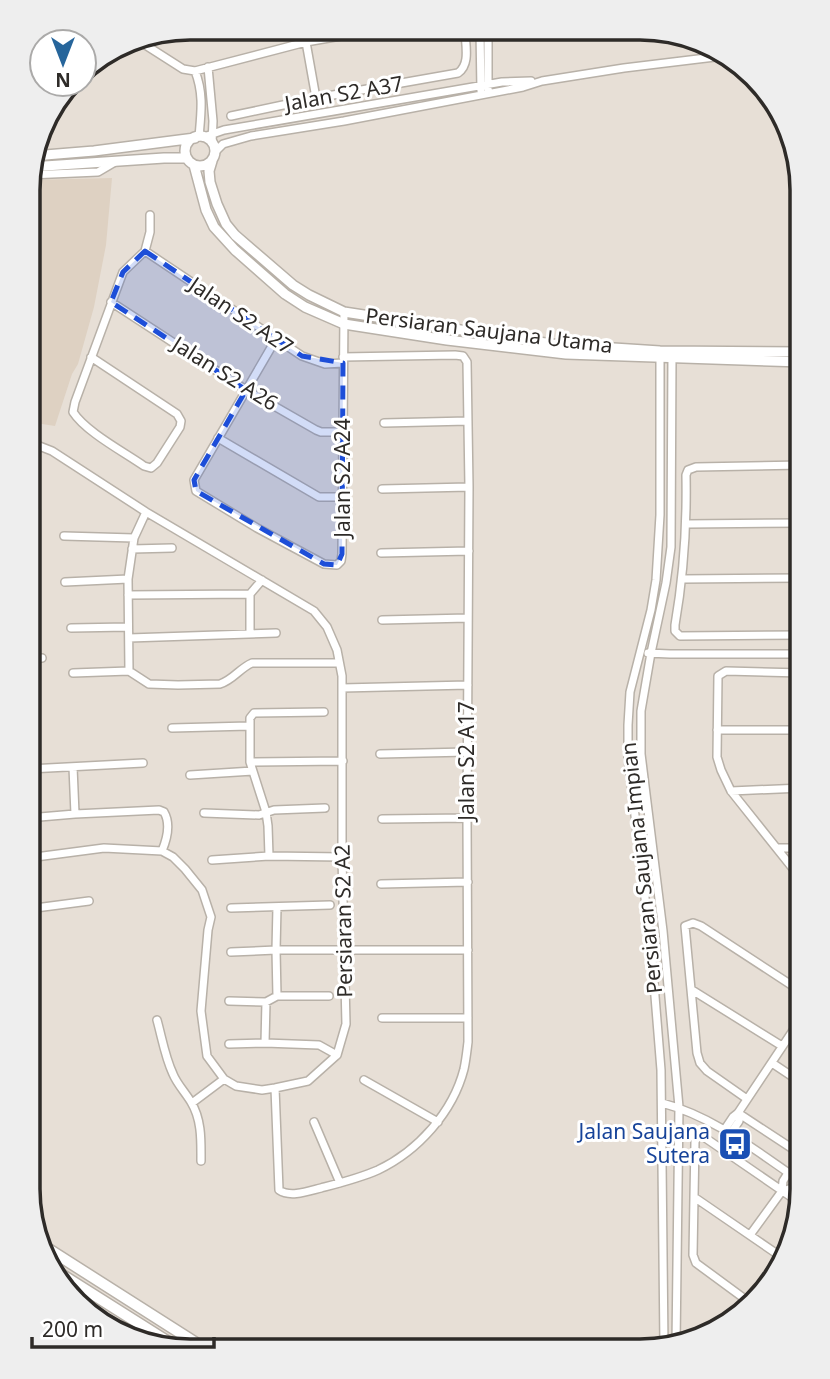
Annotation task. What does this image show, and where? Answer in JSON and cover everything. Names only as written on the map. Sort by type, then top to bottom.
[{"type":"highway","points":[[55,1253],[190,1339]]},
{"type":"highway","points":[[72,1281],[157,1335]]},
{"type":"main road","points":[[191,161],[186,149],[191,140],[207,143]]},
{"type":"main road","points":[[45,155],[207,143]]},
{"type":"main road","points":[[42,166],[164,158],[191,161],[204,166],[207,143]]},
{"type":"main road","name":"Persiaran Saujana Utama","points":[[207,143],[210,182],[226,224],[293,285],[344,312],[552,344],[660,354]]},
{"type":"main road","name":"Persiaran Saujana Utama","points":[[191,161],[214,227],[235,250],[285,294],[305,307],[344,324],[541,352],[790,352]]},
{"type":"main road","name":"Persiaran Saujana Utama","points":[[672,354],[790,361]]},
{"type":"street","points":[[147,46],[183,69],[195,71],[322,40]]},
{"type":"street","name":"Jalan S2 A37","points":[[231,116],[458,73],[464,69],[466,63],[465,40]]},
{"type":"street","points":[[481,40],[484,90]]},
{"type":"street","points":[[484,90],[488,68],[488,40]]},
{"type":"street","points":[[306,43],[316,98]]},
{"type":"street","points":[[207,143],[223,144],[251,136],[344,121],[484,90],[502,82],[542,81],[710,58]]},
{"type":"street","points":[[207,143],[213,121],[208,67]]},
{"type":"street","points":[[488,68],[502,82]]},
{"type":"street","points":[[195,71],[202,95],[207,143]]},
{"type":"street","points":[[207,143],[224,130],[484,90],[523,87],[542,81]]},
{"type":"street","points":[[213,121],[224,130]]},
{"type":"street","points":[[42,174],[98,172],[115,162]]},
{"type":"street","points":[[91,357],[177,414],[181,421],[180,427],[151,468],[96,433],[73,412],[91,357],[123,272],[145,251],[150,232],[150,215]]},
{"type":"street","name":"Jalan S2 A27","points":[[145,251],[302,356],[325,364],[343,360]]},
{"type":"street","name":"Jalan S2 A26","points":[[111,302],[246,390],[316,430],[343,432]]},
{"type":"street","name":"Jalan S2 A24","points":[[218,438],[194,480],[196,491],[324,564],[337,565],[342,554],[344,312]]},
{"type":"street","points":[[276,338],[218,438],[320,497],[343,497]]},
{"type":"street","name":"Persiaran Saujana Impian","points":[[660,354],[660,515],[657,569],[651,610],[631,692],[628,758],[651,947],[660,1057],[663,1337]]},
{"type":"street","name":"Persiaran Saujana Impian","points":[[672,354],[671,547],[641,711],[641,754],[663,932],[678,1107],[676,1335]]},
{"type":"street","name":"Jalan S2 A17","points":[[275,1088],[279,1189],[283,1193],[300,1193],[378,1170],[401,1156],[422,1138],[438,1122],[450,1102],[464,1070],[468,1042],[467,362],[463,356],[454,355],[343,360]]},
{"type":"street","points":[[384,423],[468,421]]},
{"type":"street","name":"Persiaran S2 A2","points":[[40,446],[52,451],[146,512],[314,611],[327,627],[337,650],[342,688],[346,1024],[337,1055]]},
{"type":"street","points":[[790,465],[696,467],[688,470],[683,579],[675,631],[680,636],[790,635]]},
{"type":"street","points":[[382,489],[469,487]]},
{"type":"street","points":[[129,671],[128,579],[134,538],[146,512]]},
{"type":"street","points":[[687,524],[790,523]]},
{"type":"street","points":[[64,536],[134,538]]},
{"type":"street","points":[[132,549],[172,548]]},
{"type":"street","points":[[381,553],[469,551]]},
{"type":"street","points":[[683,579],[790,578]]},
{"type":"street","points":[[65,582],[128,579]]},
{"type":"street","points":[[250,634],[250,594],[262,580]]},
{"type":"street","points":[[128,595],[250,594]]},
{"type":"street","points":[[382,620],[468,618]]},
{"type":"street","points":[[71,628],[128,627]]},
{"type":"street","points":[[129,638],[276,633]]},
{"type":"street","points":[[641,652],[790,653]]},
{"type":"street","points":[[73,673],[129,671],[149,684],[220,684],[252,663],[339,663]]},
{"type":"street","points":[[789,864],[731,791],[717,757],[718,676],[726,671],[790,673]]},
{"type":"street","points":[[342,688],[468,685]]},
{"type":"street","points":[[268,856],[266,812],[250,762],[250,718],[254,713],[324,712]]},
{"type":"street","points":[[172,727],[249,726]]},
{"type":"street","points":[[718,730],[789,730]]},
{"type":"street","points":[[380,754],[467,752]]},
{"type":"street","points":[[250,762],[342,761]]},
{"type":"street","points":[[40,768],[143,763]]},
{"type":"street","points":[[73,767],[75,814]]},
{"type":"street","points":[[190,775],[253,771]]},
{"type":"street","points":[[731,791],[789,789]]},
{"type":"street","points":[[204,813],[259,815],[274,810],[325,808]]},
{"type":"street","points":[[40,817],[159,810],[167,817],[167,840],[162,851]]},
{"type":"street","points":[[382,820],[467,818]]},
{"type":"street","points":[[40,856],[104,848],[162,851],[179,863],[202,890],[211,917],[201,1011],[207,1056],[224,1079],[236,1086],[262,1090],[308,1081],[337,1055],[318,1045],[229,1044]]},
{"type":"street","points":[[777,848],[789,848]]},
{"type":"street","points":[[212,860],[268,856],[342,857]]},
{"type":"street","points":[[381,884],[468,882]]},
{"type":"street","points":[[40,907],[89,901]]},
{"type":"street","points":[[231,908],[330,905]]},
{"type":"street","points":[[277,907],[277,996]]},
{"type":"street","points":[[747,1099],[700,1063],[685,926],[693,923],[701,926],[789,984]]},
{"type":"street","points":[[230,952],[468,950]]},
{"type":"street","points":[[692,989],[782,1046]]},
{"type":"street","points":[[229,1001],[267,1002],[277,996],[329,996]]},
{"type":"street","points":[[265,1043],[267,1002]]},
{"type":"street","points":[[382,1018],[468,1018]]},
{"type":"street","points":[[157,1020],[171,1069],[192,1103],[200,1126],[201,1161]]},
{"type":"street","points":[[728,1131],[733,1117],[789,1036]]},
{"type":"street","points":[[772,1063],[789,1074]]},
{"type":"street","points":[[192,1103],[224,1079]]},
{"type":"street","points":[[365,1080],[438,1122]]},
{"type":"street","points":[[662,1102],[702,1117],[728,1131],[788,1173],[783,1181],[782,1191],[750,1235]]},
{"type":"street","points":[[738,1113],[789,1147]]},
{"type":"street","points":[[314,1122],[340,1183]]},
{"type":"street","points":[[743,1298],[696,1263],[693,1255],[697,1137],[701,1135],[789,1196]]},
{"type":"street","points":[[782,1191],[789,1189]]},
{"type":"street","points":[[694,1197],[775,1253]]},
{"type":"highlighted area","points":[[145,251],[302,356],[343,363],[342,554],[337,565],[324,564],[196,491],[194,480],[246,390],[111,302],[123,272]]},
{"type":"shaded area","points":[[112,178],[106,245],[94,307],[78,364],[72,374],[55,426],[40,424],[41,180]]},
{"type":"place","name":"Jalan Saujana Sutera","points":[[735,1144]]}]
